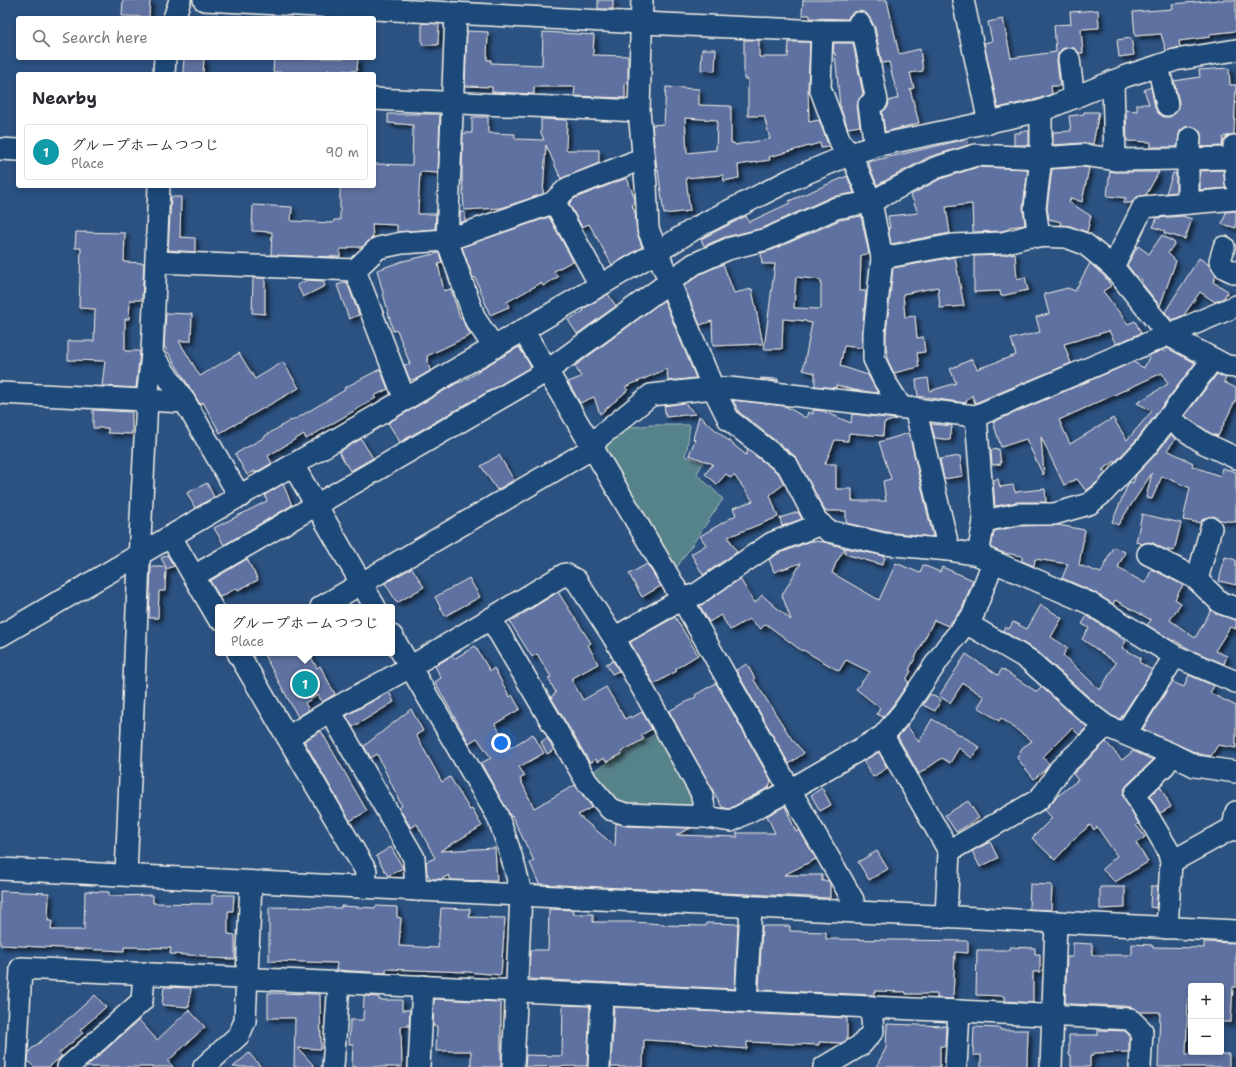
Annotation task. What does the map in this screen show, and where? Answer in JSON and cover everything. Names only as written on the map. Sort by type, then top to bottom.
[{"type":"street","points":[[175,16],[180,0]]},
{"type":"street","points":[[204,0],[822,31],[861,27],[877,101],[869,105],[874,146]]},
{"type":"street","points":[[642,0],[639,111],[644,158],[648,229],[713,388],[729,420],[788,466],[816,520],[828,531],[884,544],[949,550],[985,559],[1088,603],[1175,656],[1236,682]]},
{"type":"street","points":[[963,0],[989,123]]},
{"type":"street","points":[[456,12],[447,240],[475,319],[494,347]]},
{"type":"street","points":[[822,31],[820,88],[841,144],[851,154],[870,202],[882,258],[874,333],[874,359],[884,380],[908,408],[949,550]]},
{"type":"street","points":[[0,636],[240,497],[707,222],[792,179],[874,146],[1041,111],[1113,81],[1175,60],[1236,50]]},
{"type":"street","points":[[1070,59],[1074,98]]},
{"type":"street","points":[[164,72],[165,60]]},
{"type":"street","points":[[1158,66],[1167,105]]},
{"type":"street","points":[[1113,81],[1115,160]]},
{"type":"street","points":[[376,99],[639,111]]},
{"type":"street","points":[[1039,237],[1036,208],[1041,158],[1041,111]]},
{"type":"street","points":[[1188,203],[1188,159],[1190,138]]},
{"type":"street","points":[[0,149],[16,150]]},
{"type":"street","points":[[194,576],[547,370],[694,264],[728,249],[767,239],[836,208],[870,202],[935,168],[976,155],[1041,158],[1082,156],[1115,160],[1188,159],[1235,154],[1236,182]]},
{"type":"street","points":[[156,262],[355,270],[378,248],[402,243],[447,240],[552,203],[568,188],[644,158]]},
{"type":"street","points":[[126,876],[147,400],[152,354],[159,188]]},
{"type":"street","points":[[1113,267],[1143,207],[1236,199]]},
{"type":"street","points":[[552,203],[559,210],[600,285]]},
{"type":"street","points":[[882,258],[953,245],[1003,243],[1029,236],[1066,237],[1085,244],[1113,267],[1168,335],[1227,366],[1236,367]]},
{"type":"street","points":[[1224,247],[1220,261],[1225,268],[1236,273]]},
{"type":"street","points":[[355,270],[405,400]]},
{"type":"street","points":[[326,604],[593,448],[598,438],[652,395],[713,388],[729,388],[976,416],[1236,306]]},
{"type":"street","points":[[523,330],[682,599],[853,900],[854,912]]},
{"type":"street","points":[[152,354],[185,402],[240,497]]},
{"type":"street","points":[[984,522],[1018,514],[1054,514],[1089,504],[1103,492],[1147,446],[1166,418],[1213,359]]},
{"type":"street","points":[[0,393],[185,402]]},
{"type":"street","points":[[491,619],[587,782],[610,809],[626,814],[706,817],[731,821],[790,790],[883,736],[903,712],[966,622],[973,615],[985,559],[984,522],[976,416]]},
{"type":"street","points":[[1166,418],[1204,443],[1236,458]]},
{"type":"street","points":[[293,465],[373,604]]},
{"type":"street","points":[[614,638],[682,599],[697,594],[772,543],[821,524]]},
{"type":"street","points":[[1197,580],[1211,528]]},
{"type":"street","points":[[171,537],[215,613]]},
{"type":"street","points":[[1148,554],[1197,580],[1221,603],[1236,608]]},
{"type":"street","points":[[288,737],[330,711],[410,667],[565,574],[576,580],[614,638],[701,792],[706,817]]},
{"type":"street","points":[[966,622],[1029,660],[1086,711],[1106,726],[1195,766],[1236,772]]},
{"type":"street","points":[[395,641],[497,815],[509,846],[518,877],[521,895],[513,1067]]},
{"type":"street","points":[[241,656],[366,871],[366,888]]},
{"type":"street","points":[[1125,734],[1175,656]]},
{"type":"street","points":[[330,711],[414,858],[416,890]]},
{"type":"street","points":[[949,851],[1038,800],[1060,769],[1106,726]]},
{"type":"street","points":[[883,736],[949,851],[946,917]]},
{"type":"street","points":[[1167,928],[1171,862],[1168,850],[1135,794],[1165,765],[1171,754]]},
{"type":"street","points":[[1171,862],[1234,824]]},
{"type":"street","points":[[0,869],[1236,931]]},
{"type":"street","points":[[204,1067],[239,1035],[245,1021],[251,882]]},
{"type":"street","points":[[746,1001],[751,907]]},
{"type":"street","points":[[1051,1067],[1056,922]]},
{"type":"street","points":[[16,1067],[21,968],[1130,1019],[1142,1031],[1140,1067]]},
{"type":"street","points":[[68,1067],[142,1001],[144,973]]},
{"type":"street","points":[[333,1067],[339,982]]},
{"type":"street","points":[[419,1067],[423,986]]},
{"type":"street","points":[[599,1067],[602,995]]},
{"type":"street","points":[[824,1067],[861,1045],[873,1031],[871,1007]]},
{"type":"street","points":[[956,1067],[959,1011]]},
{"type":"green space","points":[[651,425],[690,425],[685,456],[703,462],[697,474],[723,499],[673,573],[599,444],[616,429]]},
{"type":"green space","points":[[662,730],[701,814],[627,810],[587,775]]},
{"type":"building","points":[[123,0],[150,0],[149,16],[122,16]]},
{"type":"building","points":[[598,0],[613,0],[613,9],[598,9]]},
{"type":"building","points":[[803,0],[887,0],[899,54],[920,49],[923,71],[910,73],[914,88],[910,89],[919,123],[885,132],[882,112],[888,107],[889,101],[898,98],[889,62],[882,63],[875,28],[866,13],[860,11],[854,12],[848,19],[810,18],[810,15],[802,15]]},
{"type":"building","points":[[1236,0],[1236,31],[1210,34],[1210,37],[1179,41],[1180,47],[1166,51],[1161,34],[1135,36],[1133,12],[1173,9],[1172,4]]},
{"type":"building","points":[[1098,10],[1099,28],[1081,29],[1083,53],[1079,53],[1074,48],[1068,47],[1062,49],[1058,54],[1057,61],[1060,86],[1051,86],[1052,94],[998,108],[984,43],[992,41],[988,22],[1003,19],[1011,58],[1056,52],[1054,25],[1071,24],[1070,12]]},
{"type":"building","points":[[422,23],[439,24],[438,45],[422,45]]},
{"type":"building","points":[[467,31],[488,32],[487,60],[491,60],[491,63],[542,65],[543,32],[594,35],[593,55],[628,56],[628,84],[625,83],[625,98],[574,96],[575,87],[534,87],[534,94],[492,92],[492,87],[465,86]]},
{"type":"building","points":[[1131,38],[1134,55],[1119,57],[1117,40]]},
{"type":"building","points":[[744,40],[759,40],[759,57],[788,57],[789,42],[810,42],[808,88],[809,122],[819,120],[829,147],[821,148],[820,143],[769,157],[770,160],[738,165],[739,178],[724,181],[723,175],[686,178],[690,211],[664,214],[652,125],[664,124],[666,87],[699,89],[699,105],[731,106],[731,143],[734,143],[735,145],[770,139],[764,116],[748,116],[748,79],[744,79]],"holes":[[[685,118],[717,120],[716,150],[687,153]]]},
{"type":"building","points":[[834,43],[853,43],[863,94],[859,99],[857,106],[860,126],[848,128],[840,107],[835,53],[833,53]]},
{"type":"building","points":[[702,49],[716,49],[715,71],[701,70]]},
{"type":"building","points":[[184,60],[204,60],[203,72],[183,72]]},
{"type":"building","points":[[274,60],[358,60],[357,71],[328,70],[328,72],[273,72]]},
{"type":"building","points":[[1229,68],[1230,85],[1236,85],[1234,134],[1223,137],[1222,146],[1201,147],[1201,133],[1197,128],[1191,126],[1185,127],[1180,131],[1177,147],[1151,147],[1151,142],[1127,141],[1126,110],[1137,111],[1137,104],[1149,104],[1144,90],[1151,87],[1155,108],[1158,113],[1164,117],[1170,117],[1179,108],[1174,81],[1200,77],[1199,70]]},
{"type":"building","points":[[1084,112],[1099,112],[1093,144],[1082,143],[1053,145],[1053,132],[1071,131],[1069,116],[1084,114]]},
{"type":"building","points":[[388,114],[440,114],[438,173],[420,172],[418,214],[436,214],[435,229],[397,232],[397,225],[372,224],[373,238],[362,247],[340,249],[340,257],[271,255],[272,232],[252,231],[253,205],[292,207],[291,221],[333,223],[334,220],[340,220],[340,188],[376,188],[376,164],[412,165],[413,125],[388,123]]},
{"type":"building","points":[[472,117],[488,117],[488,133],[515,134],[515,139],[544,140],[541,133],[541,119],[567,120],[566,150],[599,150],[599,163],[561,179],[546,145],[543,194],[501,208],[464,210],[462,174],[463,133],[472,133]]},
{"type":"building","points":[[1020,131],[1029,131],[1029,145],[1014,145],[1014,133],[1020,133]]},
{"type":"building","points":[[967,139],[969,145],[929,157],[877,185],[868,162]]},
{"type":"building","points":[[978,167],[1028,169],[1023,207],[1025,225],[1009,227],[1010,229],[1001,231],[973,232],[972,204],[946,207],[950,233],[891,244],[888,228],[890,228],[888,216],[918,213],[911,195],[940,179]]},
{"type":"building","points":[[1089,168],[1082,202],[1071,198],[1069,202],[1091,216],[1087,232],[1070,226],[1060,225],[1061,222],[1049,219],[1047,208],[1052,169]]},
{"type":"building","points":[[1223,170],[1226,188],[1200,190],[1200,171]]},
{"type":"building","points":[[1110,171],[1159,172],[1146,195],[1137,197],[1131,203],[1123,203],[1126,198],[1107,196]]},
{"type":"building","points":[[1173,173],[1176,173],[1176,192],[1166,193]]},
{"type":"building","points":[[847,176],[854,193],[831,197],[763,228],[725,237],[704,246],[701,239],[746,216],[749,222],[790,203],[789,201]]},
{"type":"building","points":[[627,178],[635,199],[635,204],[632,205],[635,213],[637,233],[642,247],[612,265],[589,224],[582,227],[569,204],[575,198]]},
{"type":"building","points":[[171,197],[181,197],[180,237],[195,238],[195,252],[168,250]]},
{"type":"building","points":[[1236,211],[1236,228],[1222,224],[1226,212]]},
{"type":"building","points":[[460,212],[465,212],[465,221],[460,223]]},
{"type":"building","points":[[861,216],[869,254],[861,255],[860,291],[866,291],[862,348],[844,346],[840,366],[868,375],[878,393],[854,390],[836,385],[836,388],[815,386],[815,373],[803,370],[812,323],[783,319],[782,349],[764,349],[775,264],[762,264],[761,253],[772,250],[840,220]],"holes":[[[796,277],[821,280],[821,309],[794,308]]]},
{"type":"building","points":[[1182,216],[1192,219],[1185,239],[1164,233],[1165,231],[1153,227],[1157,218]]},
{"type":"building","points":[[549,217],[573,261],[554,271],[558,277],[543,286],[541,283],[507,302],[509,307],[490,315],[475,277],[473,278],[462,247]]},
{"type":"building","points":[[76,232],[125,233],[124,262],[144,263],[142,300],[130,300],[129,319],[125,319],[125,351],[140,351],[136,388],[102,386],[105,361],[68,360],[68,341],[94,341],[95,309],[79,308],[81,248],[75,248]]},
{"type":"building","points":[[1162,235],[1175,243],[1168,253],[1176,261],[1160,306],[1141,282],[1142,280],[1135,275],[1127,265],[1138,246],[1149,254]]},
{"type":"building","points":[[439,253],[442,263],[438,264],[444,291],[451,289],[460,318],[462,317],[465,326],[471,335],[427,356],[430,371],[418,378],[410,380],[404,365],[410,364],[397,330],[393,331],[377,270],[403,261]]},
{"type":"building","points":[[1015,253],[1017,279],[1025,277],[1028,290],[1001,296],[1000,291],[974,292],[974,256]]},
{"type":"building","points":[[955,257],[964,306],[940,308],[938,287],[903,294],[905,317],[915,316],[917,338],[923,337],[925,352],[917,353],[919,367],[894,373],[888,361],[886,350],[886,334],[893,268]]},
{"type":"building","points":[[1199,258],[1208,264],[1216,276],[1213,282],[1228,291],[1224,298],[1215,302],[1200,292],[1184,315],[1172,320],[1165,312]]},
{"type":"building","points":[[1090,263],[1106,278],[1111,286],[1103,291],[1128,324],[1135,321],[1141,333],[1116,344],[1109,331],[1064,344],[1071,363],[975,403],[972,395],[965,403],[918,396],[916,380],[928,378],[930,391],[956,383],[950,369],[972,359],[977,369],[1016,355],[1011,339],[1040,332],[1036,317],[1049,314],[1044,294],[1068,288],[1075,291]]},
{"type":"building","points":[[723,264],[734,293],[752,289],[763,344],[713,346],[712,321],[700,325],[684,286],[700,274]]},
{"type":"building","points":[[253,278],[265,278],[265,314],[252,313]]},
{"type":"building","points":[[307,280],[323,281],[325,286],[303,297],[297,285]]},
{"type":"building","points":[[347,282],[359,315],[349,319],[337,285]]},
{"type":"building","points":[[608,294],[616,306],[577,334],[568,320]]},
{"type":"building","points":[[664,300],[696,378],[668,381],[667,369],[625,387],[628,390],[600,414],[594,397],[580,403],[568,382],[581,377],[575,366]]},
{"type":"building","points":[[166,313],[192,314],[191,341],[179,341],[200,376],[239,353],[255,379],[283,362],[299,388],[220,433],[203,402],[200,404],[164,346]]},
{"type":"building","points":[[519,347],[531,367],[400,442],[388,423]]},
{"type":"building","points":[[1167,348],[1195,363],[1138,438],[1117,460],[1102,470],[1107,472],[1086,491],[1077,479],[1064,485],[1041,437],[1043,475],[1026,439],[1001,447],[993,422],[1133,362],[1144,368],[1150,355],[1162,350],[1165,352]],"holes":[[[1162,373],[1168,384],[1137,403],[1152,411],[1127,440],[1113,418],[1070,444],[1059,420]]]},
{"type":"building","points":[[380,369],[388,389],[374,396],[376,398],[306,439],[304,434],[268,456],[272,463],[255,473],[255,471],[247,475],[235,454],[291,420],[292,421],[345,390],[344,388]]},
{"type":"building","points":[[1217,374],[1226,378],[1224,382],[1236,388],[1236,399],[1218,436],[1210,433],[1185,416]]},
{"type":"building","points":[[760,379],[778,379],[778,381]]},
{"type":"building","points":[[733,400],[785,406],[806,418],[808,412],[813,414],[813,410],[823,411],[851,423],[852,414],[896,419],[884,423],[883,436],[849,433],[848,441],[835,440],[825,464],[836,464],[836,489],[852,489],[852,501],[886,501],[883,481],[891,479],[879,442],[909,433],[933,537],[886,532],[846,523],[846,511],[825,511],[796,457],[739,412]]},
{"type":"building","points":[[684,403],[696,414],[666,417],[664,406]]},
{"type":"building","points":[[93,410],[132,412],[132,434],[108,433],[108,428],[93,428]]},
{"type":"building","points":[[699,416],[746,455],[748,450],[779,474],[784,484],[770,495],[778,517],[728,537],[737,552],[703,575],[691,554],[706,545],[700,536],[736,515],[733,508],[753,501],[734,475],[731,478],[726,474],[717,484],[705,474],[713,464],[689,455],[695,440],[693,439]]},
{"type":"building","points":[[931,424],[952,426],[950,440],[935,438]]},
{"type":"building","points":[[1171,435],[1176,439],[1167,450],[1193,463],[1192,466],[1220,476],[1222,468],[1236,472],[1236,522],[1220,520],[1214,516],[1203,519],[1201,523],[1183,520],[1190,488],[1162,476],[1152,499],[1146,498],[1152,473],[1118,525],[1112,522],[1129,482],[1133,483],[1136,475],[1156,454]]},
{"type":"building","points":[[361,439],[373,458],[350,471],[339,452]]},
{"type":"building","points":[[999,449],[1001,464],[992,465],[991,450]]},
{"type":"building","points":[[499,455],[514,480],[497,490],[481,466]]},
{"type":"building","points":[[960,456],[963,476],[944,479],[940,459]]},
{"type":"building","points":[[998,479],[1000,487],[1013,485],[1015,492],[1045,489],[1046,502],[1018,502],[995,506],[993,480]]},
{"type":"building","points":[[207,483],[214,497],[195,508],[187,493]]},
{"type":"building","points":[[283,484],[292,505],[224,545],[214,528],[267,501],[265,495]]},
{"type":"building","points":[[798,512],[802,519],[782,526],[780,518]]},
{"type":"building","points":[[1142,514],[1181,523],[1174,551],[1164,549],[1153,543],[1148,542],[1142,544],[1136,542]]},
{"type":"building","points":[[1058,525],[1085,530],[1079,565],[1101,573],[1113,547],[1125,552],[1118,568],[1145,583],[1152,569],[1183,585],[1175,599],[1181,603],[1170,620],[1195,638],[1211,610],[1217,614],[1236,620],[1236,629],[1230,627],[1215,651],[1227,656],[1224,664],[1189,649],[1174,640],[1173,641],[1147,625],[1151,620],[1115,600],[1113,604],[1094,592],[1062,578],[1068,564],[1035,559],[1034,566],[1022,561],[1022,556],[1004,553],[991,548],[994,531],[1019,526]]},
{"type":"building","points":[[811,541],[824,542],[845,548],[832,573],[879,600],[896,563],[920,573],[923,565],[940,572],[942,567],[973,580],[962,609],[948,626],[934,620],[909,670],[911,671],[906,680],[909,682],[883,717],[877,714],[880,708],[856,689],[870,672],[846,660],[839,671],[803,650],[802,651],[766,624],[761,629],[749,619],[730,630],[721,615],[709,622],[700,606],[740,579],[755,603],[762,595],[791,620],[782,595],[801,563],[774,572],[769,559]]},
{"type":"building","points":[[845,548],[880,555],[885,558],[882,565],[845,554]]},
{"type":"building","points":[[167,555],[174,566],[167,569],[161,558]]},
{"type":"building","points":[[1225,557],[1236,560],[1236,585],[1219,581]]},
{"type":"building","points":[[247,559],[258,580],[238,590],[237,588],[220,597],[210,581]]},
{"type":"building","points":[[647,564],[661,586],[642,597],[629,574]]},
{"type":"building","points":[[151,567],[166,567],[165,591],[159,591],[158,618],[149,618]]},
{"type":"building","points":[[412,568],[424,587],[397,603],[385,583]]},
{"type":"building","points":[[469,578],[480,597],[445,616],[435,597]]},
{"type":"building","points":[[558,592],[591,643],[588,645],[598,664],[571,679],[583,700],[606,687],[625,719],[630,716],[631,718],[642,712],[652,729],[641,735],[644,739],[621,752],[622,754],[606,762],[604,758],[597,762],[596,759],[590,763],[551,697],[556,693],[548,678],[551,677],[537,654],[532,657],[510,622]]},
{"type":"building","points":[[1041,605],[1062,618],[1051,637],[1068,648],[1063,655],[1100,690],[1116,663],[1082,639],[1089,628],[1082,624],[1087,616],[1126,641],[1122,648],[1141,658],[1139,662],[1152,670],[1120,719],[1112,716],[1094,702],[1037,651],[1003,631],[1005,627],[1009,629],[1013,622],[1027,629]]},
{"type":"building","points":[[675,617],[698,655],[675,669],[677,671],[654,684],[630,642]]},
{"type":"building","points":[[475,646],[490,671],[494,668],[510,697],[512,695],[520,709],[495,724],[510,748],[533,734],[544,753],[519,767],[525,776],[520,779],[534,808],[575,785],[592,807],[578,815],[615,846],[616,823],[626,826],[691,828],[676,835],[738,837],[736,833],[775,833],[767,816],[785,806],[796,832],[799,830],[816,859],[784,875],[822,875],[822,881],[829,881],[830,883],[830,898],[539,884],[530,863],[534,861],[512,816],[511,817],[481,763],[491,758],[477,738],[469,743],[435,682],[441,678],[435,666],[452,656],[454,659]]},
{"type":"building","points":[[966,654],[998,675],[1002,669],[1037,692],[1042,687],[1087,727],[1079,735],[1072,728],[1043,757],[1049,764],[1045,770],[1034,779],[1017,758],[1022,748],[1032,741],[1001,718],[999,721],[978,707],[984,697],[963,683],[950,703],[939,696]]},
{"type":"building","points":[[265,656],[311,656],[317,668],[320,666],[335,694],[322,702],[318,695],[305,703],[309,710],[298,717]]},
{"type":"building","points":[[613,661],[619,671],[612,674],[606,664]]},
{"type":"building","points":[[747,664],[755,679],[754,680],[791,738],[804,753],[789,764],[736,670]]},
{"type":"building","points":[[1189,675],[1214,686],[1210,693],[1236,706],[1236,748],[1218,745],[1211,756],[1199,754],[1143,729],[1172,682],[1184,687]]},
{"type":"building","points":[[716,683],[771,781],[769,787],[729,809],[722,807],[669,711],[696,697],[695,695]]},
{"type":"building","points":[[389,692],[394,702],[353,727],[346,716]]},
{"type":"building","points":[[930,694],[941,700],[935,711],[923,705]]},
{"type":"building","points":[[411,709],[423,731],[416,735],[442,782],[450,777],[470,810],[472,809],[482,826],[440,851],[495,848],[497,881],[451,880],[449,875],[442,879],[430,879],[427,873],[426,862],[435,858],[417,824],[411,828],[399,808],[402,806],[377,754],[371,758],[364,746]]},
{"type":"building","points":[[932,719],[980,748],[972,758],[959,748],[950,763],[942,758],[919,774],[898,737],[907,726],[919,742]]},
{"type":"building","points":[[321,731],[367,811],[350,821],[304,741]]},
{"type":"building","points":[[547,738],[554,750],[547,754],[541,742]]},
{"type":"building","points":[[1106,742],[1122,760],[1133,751],[1153,760],[1127,785],[1123,795],[1139,824],[1136,825],[1145,837],[1136,843],[1148,862],[1115,882],[1102,869],[1117,856],[1097,827],[1094,830],[1090,825],[1068,844],[1069,845],[1055,860],[1032,838],[1052,818],[1045,810],[1058,795],[1078,780],[1073,774]]},
{"type":"building","points":[[879,752],[887,768],[873,777],[863,761]]},
{"type":"building","points":[[1160,786],[1171,807],[1160,813],[1150,796]]},
{"type":"building","points":[[822,788],[831,805],[820,811],[811,795]]},
{"type":"building","points":[[968,801],[979,818],[956,832],[945,815]]},
{"type":"building","points":[[990,842],[998,858],[980,867],[972,851]]},
{"type":"building","points":[[391,847],[403,868],[388,876],[376,856]]},
{"type":"building","points":[[877,851],[888,869],[869,880],[858,862]]},
{"type":"building","points":[[1030,884],[1052,885],[1051,910],[1029,909]]},
{"type":"building","points":[[1151,886],[1158,886],[1156,908],[1150,907]]},
{"type":"building","points":[[1100,887],[1125,887],[1125,908],[1100,909]]},
{"type":"building","points":[[0,891],[49,893],[48,921],[52,921],[51,930],[84,930],[85,891],[109,892],[109,896],[153,895],[153,903],[212,904],[212,895],[234,895],[233,911],[228,911],[228,934],[235,935],[235,959],[170,954],[171,948],[124,947],[124,951],[0,945]]},
{"type":"building","points":[[341,906],[375,908],[376,906],[397,907],[397,917],[401,918],[399,946],[438,948],[441,908],[470,909],[469,917],[505,918],[501,975],[467,972],[386,969],[386,973],[336,970],[337,963],[269,961],[269,907],[341,908]]},
{"type":"building","points":[[549,909],[574,910],[573,914],[593,914],[593,922],[632,922],[664,925],[706,926],[706,923],[738,924],[735,989],[531,979],[529,977],[530,950],[548,950]]},
{"type":"building","points":[[762,926],[790,926],[790,931],[826,932],[826,939],[968,941],[968,953],[955,952],[953,999],[937,998],[937,994],[906,994],[906,992],[874,991],[874,995],[759,990]]},
{"type":"building","points":[[1204,942],[1236,943],[1236,987],[1233,987],[1231,1022],[1224,1022],[1224,983],[1188,983],[1186,1054],[1229,1054],[1229,1067],[1158,1067],[1160,1012],[1140,1012],[1131,1007],[1123,1006],[1065,1003],[1067,957],[1073,957],[1073,943],[1092,944],[1092,955],[1132,955],[1132,944],[1152,945],[1152,947],[1204,948]]},
{"type":"building","points":[[1010,947],[1035,948],[1035,954],[1040,954],[1040,972],[1033,972],[1033,1003],[1005,1001],[1005,996],[976,995],[977,950],[1010,950]]},
{"type":"building","points":[[164,987],[191,988],[189,1007],[162,1005]]},
{"type":"building","points":[[268,993],[320,994],[321,1049],[298,1048],[315,1067],[294,1067],[295,1018],[268,1018]]},
{"type":"building","points":[[95,995],[106,1007],[80,1030],[83,1033],[59,1053],[62,1056],[49,1067],[34,1067],[28,1061],[29,1051]]},
{"type":"building","points":[[364,996],[379,997],[379,1000],[402,1000],[402,1010],[410,1010],[409,1026],[401,1026],[402,1067],[352,1067],[353,1044],[349,1044],[350,1020],[363,1020]]},
{"type":"building","points":[[434,1000],[497,1002],[501,1004],[501,1067],[471,1067],[471,1051],[436,1051],[437,1026],[433,1026]]},
{"type":"building","points":[[563,1005],[590,1006],[587,1066],[525,1067],[526,1055],[562,1056]]},
{"type":"building","points":[[614,1007],[847,1018],[847,1040],[842,1043],[819,1042],[819,1045],[747,1042],[747,1049],[644,1040],[643,1067],[611,1067]]},
{"type":"building","points":[[189,1010],[205,1027],[168,1061],[173,1067],[86,1067],[139,1020],[157,1040]]},
{"type":"building","points":[[887,1024],[946,1026],[945,1046],[940,1046],[940,1067],[876,1067],[886,1048]]},
{"type":"building","points":[[974,1027],[1000,1028],[1000,1030],[1028,1030],[1027,1067],[981,1067],[981,1055],[973,1055]]},
{"type":"building","points":[[1098,1030],[1125,1031],[1129,1035],[1129,1052],[1093,1053],[1093,1056],[1090,1056],[1090,1067],[1071,1067],[1071,1055],[1069,1055],[1069,1035],[1098,1035]]},
{"type":"building","points":[[249,1053],[261,1067],[233,1067]]},
{"type":"place","name":"グループホームつつじ","points":[[305,684]]}]
